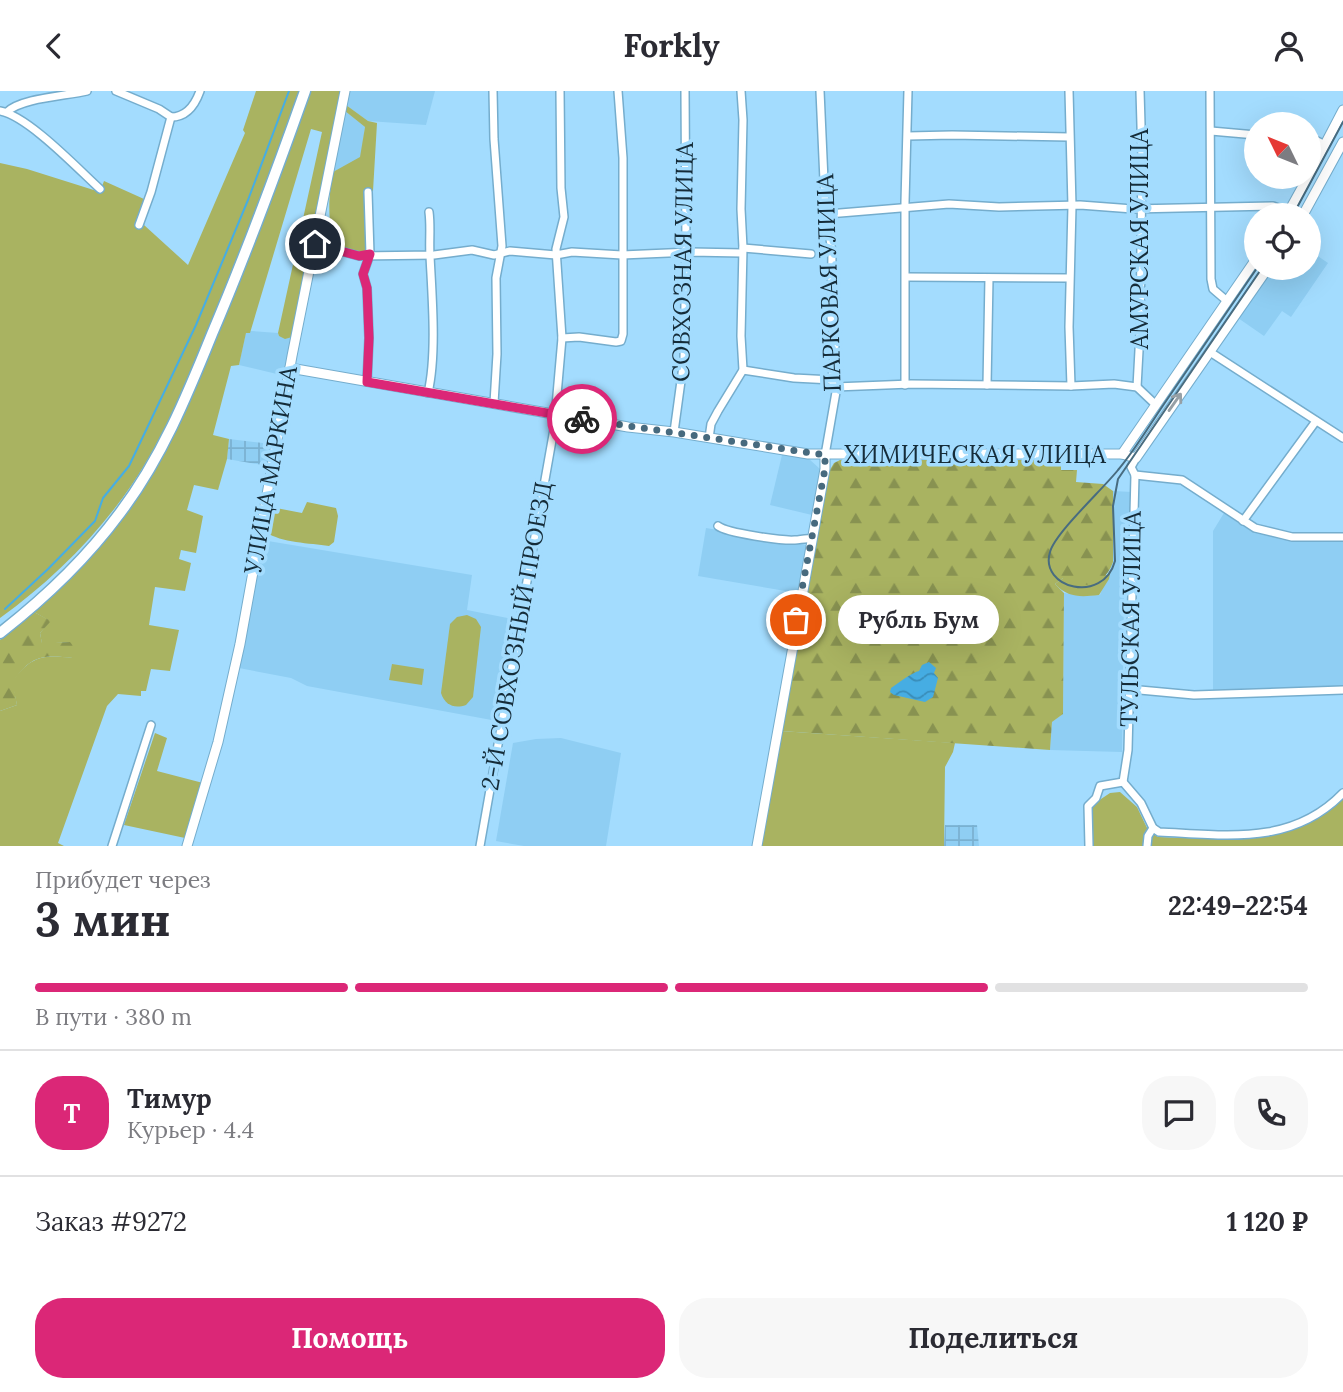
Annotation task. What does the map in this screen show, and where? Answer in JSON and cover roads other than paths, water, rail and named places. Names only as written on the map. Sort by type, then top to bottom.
[{"type":"main road","points":[[0,632],[63,580],[104,533],[135,491],[165,442],[240,268],[305,91]]},
{"type":"street","points":[[3,112],[24,103],[87,91]]},
{"type":"street","points":[[116,91],[159,109],[171,117],[180,117],[190,110],[200,91]]},
{"type":"street","name":"УЛИЦА МАРКИНА","points":[[187,846],[226,712],[345,91]]},
{"type":"street","points":[[494,91],[494,139],[502,246],[496,278],[497,354],[494,403]]},
{"type":"street","name":"2-Й СОВХОЗНЫЙ ПРОЕЗД","points":[[480,846],[555,414],[562,338],[556,255],[564,217],[561,188],[561,91]]},
{"type":"street","points":[[562,338],[621,341],[624,293],[623,158],[618,91]]},
{"type":"street","name":"СОВХОЗНАЯ УЛИЦА","points":[[674,432],[684,359],[685,91]]},
{"type":"street","points":[[709,438],[711,424],[743,370],[741,91]]},
{"type":"street","name":"ПАРКОВАЯ УЛИЦА","points":[[757,846],[825,469],[834,384],[835,345],[831,317],[834,283],[825,202],[820,91]]},
{"type":"street","points":[[905,385],[908,91]]},
{"type":"street","points":[[1069,91],[1072,206],[1069,278],[1071,386]]},
{"type":"street","name":"АМУРСКАЯ УЛИЦА","points":[[1137,387],[1142,159],[1140,91]]},
{"type":"street","points":[[1210,91],[1211,279],[1213,289],[1227,301]]},
{"type":"street","points":[[1321,153],[1343,110]]},
{"type":"street","points":[[3,112],[29,126],[100,189]]},
{"type":"street","points":[[139,225],[151,192],[171,117]]},
{"type":"street","points":[[1212,131],[1244,134]]},
{"type":"street","points":[[908,137],[1069,137]]},
{"type":"street","points":[[1310,203],[1343,142]]},
{"type":"street","points":[[1321,143],[1325,145]]},
{"type":"street","points":[[367,382],[369,338],[367,288],[363,274],[370,254],[368,192]]},
{"type":"street","points":[[828,214],[949,204],[1140,209],[1244,206]]},
{"type":"street","points":[[428,393],[431,357],[429,212]]},
{"type":"street","points":[[315,244],[359,256],[463,253],[472,250],[499,255],[510,251],[556,255],[572,252],[622,255],[742,251],[811,254]]},
{"type":"street","points":[[1244,276],[1122,454],[1136,458],[1260,280]]},
{"type":"street","points":[[906,277],[1069,278]]},
{"type":"street","points":[[987,385],[989,278]]},
{"type":"street","points":[[1210,352],[1343,438]]},
{"type":"street","name":"ХИМИЧЕСКАЯ УЛИЦА","points":[[290,368],[555,414],[825,455],[1122,454]]},
{"type":"street","points":[[743,370],[834,384],[1114,384],[1137,387],[1156,405]]},
{"type":"street","points":[[1243,520],[1316,421]]},
{"type":"street","name":"ТУЛЬСКАЯ УЛИЦА","points":[[1123,782],[1128,750],[1135,475],[1131,467],[1136,458]]},
{"type":"street","points":[[1135,475],[1182,480],[1255,528],[1286,536],[1343,537]]},
{"type":"street","points":[[718,526],[723,530],[760,536],[811,539]]},
{"type":"street","points":[[1129,689],[1194,695],[1343,690]]},
{"type":"street","points":[[112,846],[151,725]]},
{"type":"street","points":[[1088,846],[1088,806],[1096,798],[1100,786],[1123,782],[1141,803],[1153,828],[1159,832],[1227,836],[1287,830],[1313,819],[1343,793]]},
{"type":"street","points":[[1147,846],[1148,835],[1153,828]]},
{"type":"water","points":[[929,662],[936,668],[934,673],[938,678],[933,697],[925,702],[890,692],[891,688]]},
{"type":"waterway","points":[[5,609],[95,521],[103,498],[129,466],[196,325],[248,200],[289,91]]},
{"type":"tram line","points":[[1299,203],[1343,122]]},
{"type":"tram line","points":[[1249,280],[1130,454],[1054,544],[1049,565],[1054,575],[1063,582],[1074,587],[1086,587],[1098,583],[1108,575],[1115,561],[1113,506],[1118,479],[1254,280]]},
{"type":"place","name":"Рубль Бум","points":[[796,620]]}]
